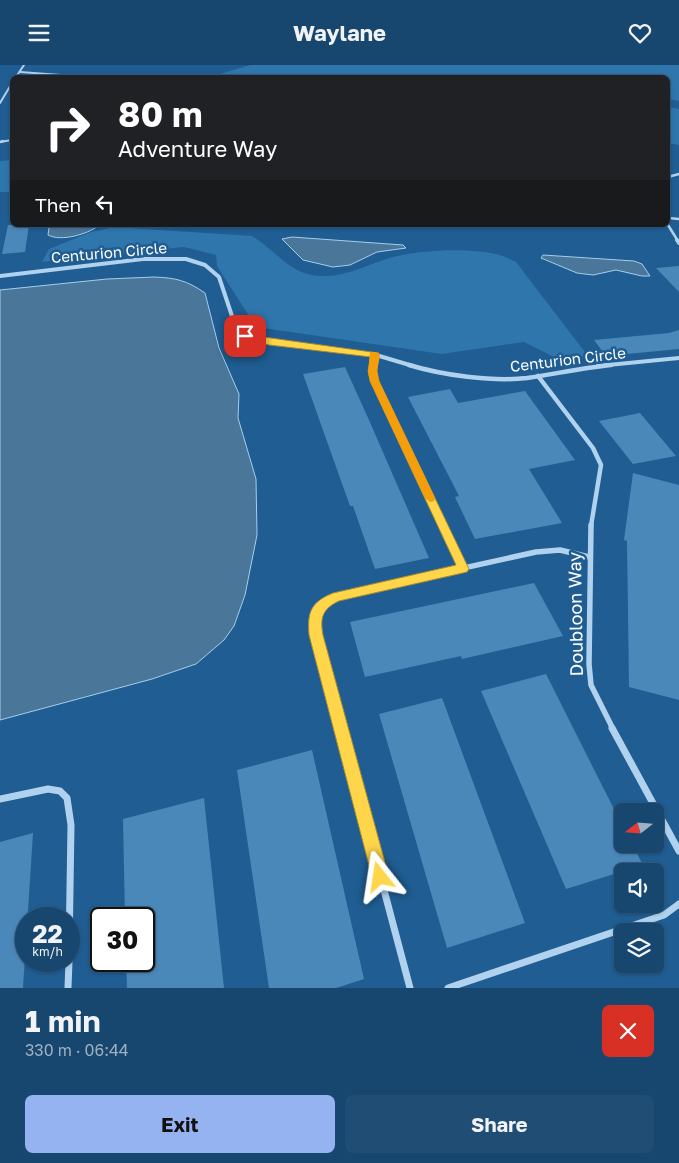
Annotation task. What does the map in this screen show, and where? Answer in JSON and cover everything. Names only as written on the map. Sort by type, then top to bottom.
[{"type":"street","points":[[18,75],[24,65]]},
{"type":"street","points":[[20,72],[67,75]]},
{"type":"street","points":[[0,103],[10,86]]},
{"type":"street","points":[[669,227],[679,243]]},
{"type":"street","name":"Centurion Circle","points":[[0,276],[142,259],[186,259],[205,265],[219,277],[236,328],[245,336],[269,342],[376,355],[422,369],[464,377],[510,379],[580,368],[679,359]]},
{"type":"street","points":[[376,355],[372,371],[375,381],[463,569]]},
{"type":"street","name":"Doubloon Way","points":[[538,376],[593,448],[601,465],[590,531],[589,664],[592,685],[601,707],[679,851]]},
{"type":"street","points":[[410,988],[318,645],[314,622],[317,609],[325,602],[337,596],[548,551],[560,550],[589,557]]},
{"type":"street","points":[[0,799],[48,789],[60,791],[67,799],[71,810],[70,907]]},
{"type":"street","points":[[448,988],[664,915],[679,904]]},
{"type":"street","points":[[68,988],[69,972]]},
{"type":"shaded area","points":[[250,65],[679,65],[679,101],[670,99],[670,75],[217,75]]},
{"type":"shaded area","points":[[670,107],[679,109],[679,145],[670,143]]},
{"type":"shaded area","points":[[10,160],[10,192],[0,192],[0,161]]},
{"type":"shaded area","points":[[97,227],[81,234],[60,238],[48,235],[49,228]]},
{"type":"shaded area","points":[[114,227],[252,236],[286,263],[300,271],[319,276],[341,274],[393,257],[417,253],[460,250],[501,256],[516,262],[588,356],[556,358],[524,342],[442,354],[256,327],[217,266],[216,255],[184,247],[42,262],[49,249],[91,232]]},
{"type":"shaded area","points":[[292,237],[403,245],[406,248],[377,252],[350,265],[333,267],[303,260],[282,239]]},
{"type":"shaded area","points":[[543,255],[634,261],[642,264],[650,276],[616,270],[593,275],[577,273],[541,258]]},
{"type":"shaded area","points":[[154,277],[181,281],[205,293],[219,348],[239,394],[238,418],[256,479],[257,535],[245,595],[234,626],[224,640],[196,664],[152,679],[0,720],[0,290],[107,279]]},
{"type":"building","points":[[8,225],[10,227],[29,227],[25,252],[2,254]]},
{"type":"building","points":[[679,266],[679,292],[656,268]]},
{"type":"building","points":[[679,330],[679,349],[606,356],[594,340],[669,333]]},
{"type":"building","points":[[345,367],[429,558],[375,569],[353,506],[350,506],[303,374]]},
{"type":"building","points":[[450,389],[458,403],[525,391],[575,460],[529,469],[562,523],[475,539],[455,497],[459,496],[408,397]]},
{"type":"building","points":[[640,413],[676,456],[633,464],[599,421]]},
{"type":"building","points":[[633,473],[679,485],[679,700],[629,687],[627,541],[624,540]]},
{"type":"building","points":[[534,583],[563,636],[462,659],[461,656],[365,677],[350,622]]},
{"type":"building","points":[[546,674],[614,809],[614,853],[637,853],[642,863],[614,863],[614,874],[566,889],[481,691]]},
{"type":"building","points":[[442,698],[525,923],[447,948],[379,714]]},
{"type":"building","points":[[312,750],[364,979],[336,988],[269,988],[237,770]]},
{"type":"building","points":[[204,798],[224,988],[127,988],[126,972],[155,972],[155,907],[125,907],[123,819]]},
{"type":"building","points":[[33,833],[28,907],[15,907],[15,972],[24,972],[23,988],[0,988],[0,842]]},
{"type":"slow traffic","points":[[373,354],[376,355],[372,371],[373,376],[430,498]]},
{"type":"route","points":[[245,336],[269,342],[348,350],[376,355],[372,371],[375,381],[463,569],[337,596],[325,602],[317,609],[314,622],[316,635],[380,877]]}]
